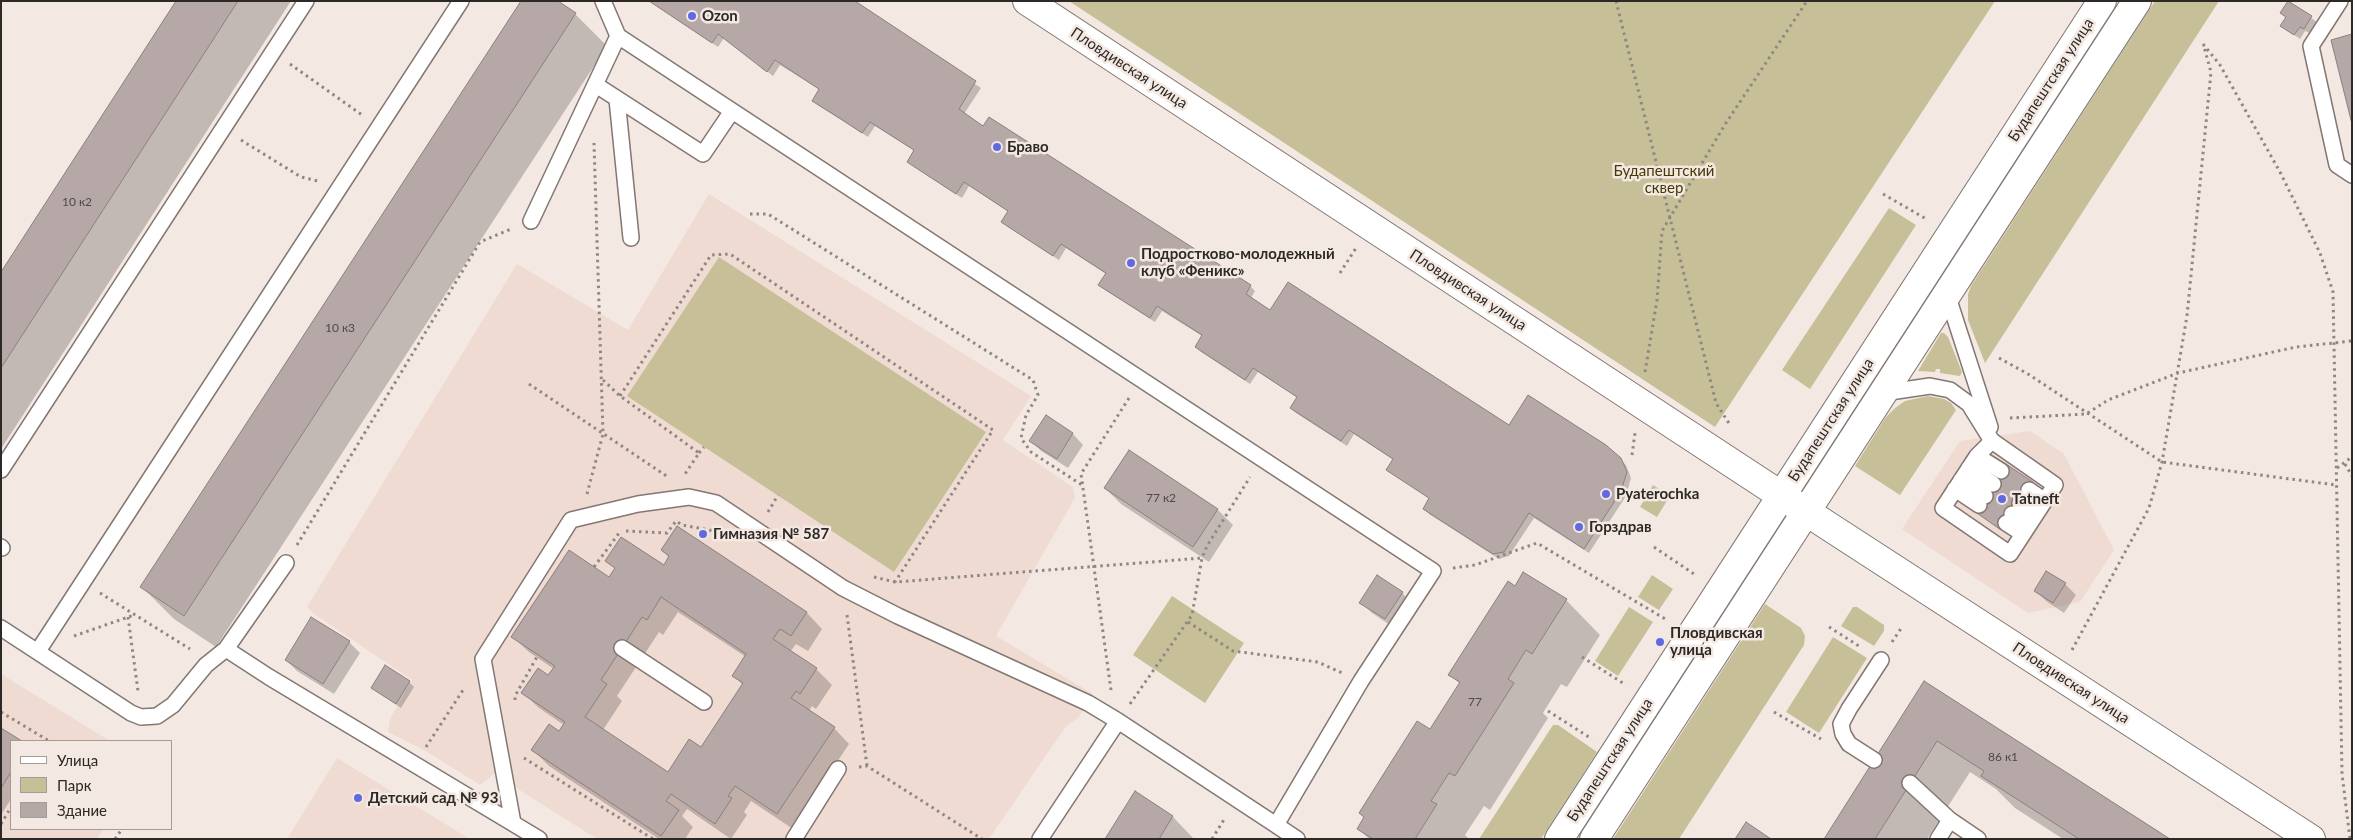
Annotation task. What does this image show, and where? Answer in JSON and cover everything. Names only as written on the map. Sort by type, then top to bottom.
[{"type":"street","name":"Пловдивская улица","points":[[1027,1],[1782,496],[2311,839]]},
{"type":"street","name":"Будапештская улица","points":[[1559,839],[2102,1]]},
{"type":"street","name":"Будапештская улица","points":[[1594,839],[2137,1]]},
{"type":"lane","points":[[1,470],[306,1]]},
{"type":"lane","points":[[39,649],[461,1]]},
{"type":"lane","points":[[603,1],[618,36],[1142,379],[1261,460],[1433,571],[1361,681],[1276,825]]},
{"type":"lane","points":[[2340,1],[2311,46],[2337,165],[2352,174]]},
{"type":"lane","points":[[531,220],[618,36]]},
{"type":"lane","points":[[596,86],[703,154],[732,111]]},
{"type":"lane","points":[[617,99],[631,238]]},
{"type":"lane","points":[[1883,393],[1930,386],[1950,390],[1969,404],[1992,441],[2055,484],[2010,554],[1943,508],[1966,473],[1992,441],[1989,422],[1953,318],[1947,294]]},
{"type":"lane","points":[[1966,473],[2001,472]]},
{"type":"lane","points":[[1966,473],[1985,495],[1966,473]]},
{"type":"lane","points":[[2028,490],[2045,501]]},
{"type":"lane","points":[[513,823],[483,659],[535,590],[571,520],[638,504],[690,497],[716,503],[758,529],[843,588],[907,620],[1088,703],[1297,839]]},
{"type":"lane","points":[[2013,513],[2029,524]]},
{"type":"lane","points":[[1,628],[39,649],[131,713],[141,717],[157,716],[173,705],[210,662],[226,649],[286,563]]},
{"type":"lane","points":[[622,648],[704,702]]},
{"type":"lane","points":[[226,649],[269,677],[540,839]]},
{"type":"lane","points":[[1874,760],[1849,744],[1843,734],[1842,724],[1848,709],[1881,660]]},
{"type":"lane","points":[[1040,839],[1118,721]]},
{"type":"lane","points":[[794,839],[838,770]]},
{"type":"lane","points":[[1910,784],[1950,820],[1978,839]]},
{"type":"lane","points":[[1938,839],[1950,820]]},
{"type":"path","points":[[1616,1],[1716,403],[1730,425]]},
{"type":"path","points":[[1644,376],[1658,300],[1662,231],[1669,216],[1724,126],[1807,1]]},
{"type":"path","points":[[2072,650],[2148,508],[2162,462],[2187,316],[2211,72],[2203,44],[2220,65],[2280,172],[2320,252],[2333,292],[2342,774],[2350,839]]},
{"type":"path","points":[[273,52],[380,127]]},
{"type":"path","points":[[223,129],[301,177],[340,187]]},
{"type":"path","points":[[571,520],[586,496],[603,434],[603,380],[593,138]]},
{"type":"path","points":[[1883,194],[1928,221]]},
{"type":"path","points":[[750,214],[768,214],[1034,380],[1038,395],[1026,415],[1021,438],[1031,452],[1082,485]]},
{"type":"path","points":[[286,563],[480,242],[531,220]]},
{"type":"path","points":[[620,396],[711,255],[730,254],[993,430],[895,582]]},
{"type":"path","points":[[2006,419],[2086,414],[2108,400],[2178,373],[2296,347],[2352,341]]},
{"type":"path","points":[[1999,358],[2028,374],[2086,414],[2162,462],[2336,485]]},
{"type":"path","points":[[1118,721],[1113,704],[1080,474],[1142,379]]},
{"type":"path","points":[[603,380],[620,396],[699,453]]},
{"type":"path","points":[[529,384],[704,500]]},
{"type":"path","points":[[678,484],[704,447]]},
{"type":"path","points":[[1632,449],[1632,455]]},
{"type":"path","points":[[2337,468],[2345,464],[2352,457]]},
{"type":"path","points":[[1118,721],[1192,615],[1202,558],[1207,546],[1261,460]]},
{"type":"path","points":[[2345,464],[2352,476]]},
{"type":"path","points":[[594,567],[620,531],[667,533],[676,521],[682,525],[732,534],[758,529]]},
{"type":"path","points":[[1433,571],[1474,565],[1537,543],[1669,621]]},
{"type":"path","points":[[1654,547],[1692,573]]},
{"type":"path","points":[[871,576],[895,582],[1202,558]]},
{"type":"path","points":[[82,582],[210,662]]},
{"type":"path","points":[[843,588],[867,766],[982,839]]},
{"type":"path","points":[[39,649],[135,615]]},
{"type":"path","points":[[128,617],[141,717]]},
{"type":"path","points":[[1188,622],[1233,651],[1318,662],[1361,681]]},
{"type":"path","points":[[1829,627],[1881,660]]},
{"type":"path","points":[[1582,657],[1628,686]]},
{"type":"path","points":[[417,764],[483,659]]},
{"type":"path","points":[[1,712],[47,740]]},
{"type":"path","points":[[1774,712],[1820,739],[1843,734]]},
{"type":"path","points":[[501,759],[523,757],[653,839]]},
{"type":"path","points":[[1,824],[10,809]]},
{"type":"path","points":[[1212,839],[1230,810]]},
{"type":"shaded area","name":"Гимназия № 587","points":[[709,194],[1031,396],[1003,440],[1073,487],[1075,498],[996,636],[1093,694],[1078,718],[1066,726],[989,839],[597,839],[521,791],[503,777],[494,774],[480,785],[424,750],[388,732],[390,719],[412,680],[314,614],[307,607],[517,264],[628,330]]},
{"type":"shaded area","points":[[2030,431],[2064,454],[2114,550],[2080,602],[2028,613],[1902,529],[1960,441]]},
{"type":"shaded area","points":[[1,674],[108,740],[10,740],[10,830],[102,830],[97,839],[1,839]]},
{"type":"shaded area","name":"Детский сад № 93","points":[[337,758],[470,839],[287,839]]},
{"type":"green space","name":"Будапештский сквер","points":[[1069,1],[1995,1],[1715,427]]},
{"type":"green space","points":[[2155,1],[2219,1],[1985,363],[1968,320],[1968,294],[1971,286]]},
{"type":"green space","points":[[1889,208],[1916,225],[1810,389],[1782,370]]},
{"type":"green space","points":[[719,257],[986,432],[894,572],[627,396]]},
{"type":"green space","points":[[1941,333],[1948,337],[1962,372],[1960,376],[1940,373],[1940,369],[1936,369],[1935,372],[1918,371]]},
{"type":"green space","points":[[1928,396],[1944,399],[1951,403],[1956,410],[1900,495],[1855,466],[1886,417],[1895,408],[1905,401]]},
{"type":"green space","points":[[1653,485],[1670,496],[1657,517],[1640,507]]},
{"type":"green space","points":[[1652,575],[1673,589],[1659,610],[1638,597]]},
{"type":"green space","points":[[1172,596],[1244,643],[1205,703],[1133,655]]},
{"type":"green space","points":[[1765,604],[1801,628],[1805,636],[1804,645],[1679,839],[1613,839]]},
{"type":"green space","points":[[1629,607],[1653,622],[1618,676],[1595,661]]},
{"type":"green space","points":[[1853,607],[1857,607],[1884,625],[1884,631],[1874,646],[1841,626]]},
{"type":"green space","points":[[1833,637],[1867,658],[1819,733],[1786,712]]},
{"type":"green space","points":[[1553,725],[1558,725],[1597,752],[1541,839],[1479,839]]},
{"type":"building","points":[[176,1],[238,1],[1,368],[1,272]]},
{"type":"building","points":[[521,1],[558,1],[576,13],[184,616],[140,587]]},
{"type":"building","points":[[649,1],[855,1],[976,81],[959,109],[983,126],[989,117],[1251,285],[1246,294],[1270,310],[1288,282],[1509,425],[1528,395],[1606,445],[1621,458],[1627,472],[1621,491],[1584,549],[1529,513],[1504,552],[1493,554],[1423,509],[1429,498],[1386,470],[1393,459],[1349,430],[1341,441],[1290,408],[1297,397],[1253,368],[1245,380],[1195,347],[1202,335],[1157,306],[1150,318],[1098,285],[1106,273],[1061,244],[1053,256],[1001,222],[1008,211],[964,182],[956,194],[907,162],[914,150],[870,122],[862,133],[812,101],[819,89],[775,60],[767,72],[718,34],[712,43]]},
{"type":"building","points":[[2288,1],[2312,16],[2304,29],[2300,27],[2294,35],[2280,26],[2286,17],[2280,13]]},
{"type":"building","points":[[2352,34],[2352,124],[2331,40]]},
{"type":"building","points":[[1046,415],[1073,433],[1057,459],[1029,441]]},
{"type":"building","points":[[1129,450],[1218,509],[1193,547],[1104,488]]},
{"type":"building","name":"Tatneft","points":[[2006,464],[2033,482],[2001,530],[1974,511]]},
{"type":"building","points":[[677,526],[807,612],[791,636],[780,629],[773,639],[817,668],[800,694],[796,691],[791,698],[835,727],[777,814],[735,786],[728,796],[732,798],[715,824],[671,794],[666,801],[679,810],[661,836],[531,750],[549,724],[559,731],[565,722],[521,693],[538,668],[548,675],[555,666],[511,637],[569,550],[609,577],[615,568],[605,561],[621,537],[664,565],[669,556],[661,550]],"holes":[[[661,597],[746,654],[732,676],[743,683],[701,747],[689,739],[668,772],[585,717],[607,684],[601,680],[642,617],[647,620]]]},
{"type":"building","points":[[2046,571],[2066,583],[2053,603],[2034,591]]},
{"type":"building","points":[[1523,572],[1567,599],[1532,654],[1526,650],[1508,679],[1514,683],[1455,776],[1449,773],[1431,801],[1437,804],[1415,839],[1373,839],[1357,829],[1364,817],[1359,813],[1417,721],[1430,729],[1460,682],[1448,675],[1508,581],[1515,586]]},
{"type":"building","points":[[1377,575],[1403,592],[1385,619],[1359,603]]},
{"type":"building","points":[[311,617],[350,641],[323,684],[285,660]]},
{"type":"building","points":[[385,665],[410,681],[396,704],[371,688]]},
{"type":"building","points":[[1924,681],[2170,839],[2079,839],[1981,776],[1984,771],[1937,741],[1875,839],[1824,839]]},
{"type":"building","points":[[1,728],[20,740],[10,740],[10,774],[1,788]]},
{"type":"building","points":[[1135,791],[1173,816],[1159,839],[1105,839]]},
{"type":"building","points":[[1746,822],[1771,839],[1735,839]]},
{"type":"place","name":"Ozon","points":[[692,16]]},
{"type":"place","name":"Браво","points":[[997,147]]},
{"type":"place","name":"Подростково-молодежный клуб «Феникс»","points":[[1131,263]]},
{"type":"place","name":"Pyaterochka","points":[[1606,494]]},
{"type":"place","name":"Tatneft","points":[[2002,499]]},
{"type":"place","name":"Горздрав","points":[[1579,527]]},
{"type":"place","name":"Гимназия № 587","points":[[703,534]]},
{"type":"place","name":"Пловдивская улица","points":[[1660,642]]},
{"type":"place","name":"Детский сад № 93","points":[[358,798]]}]
